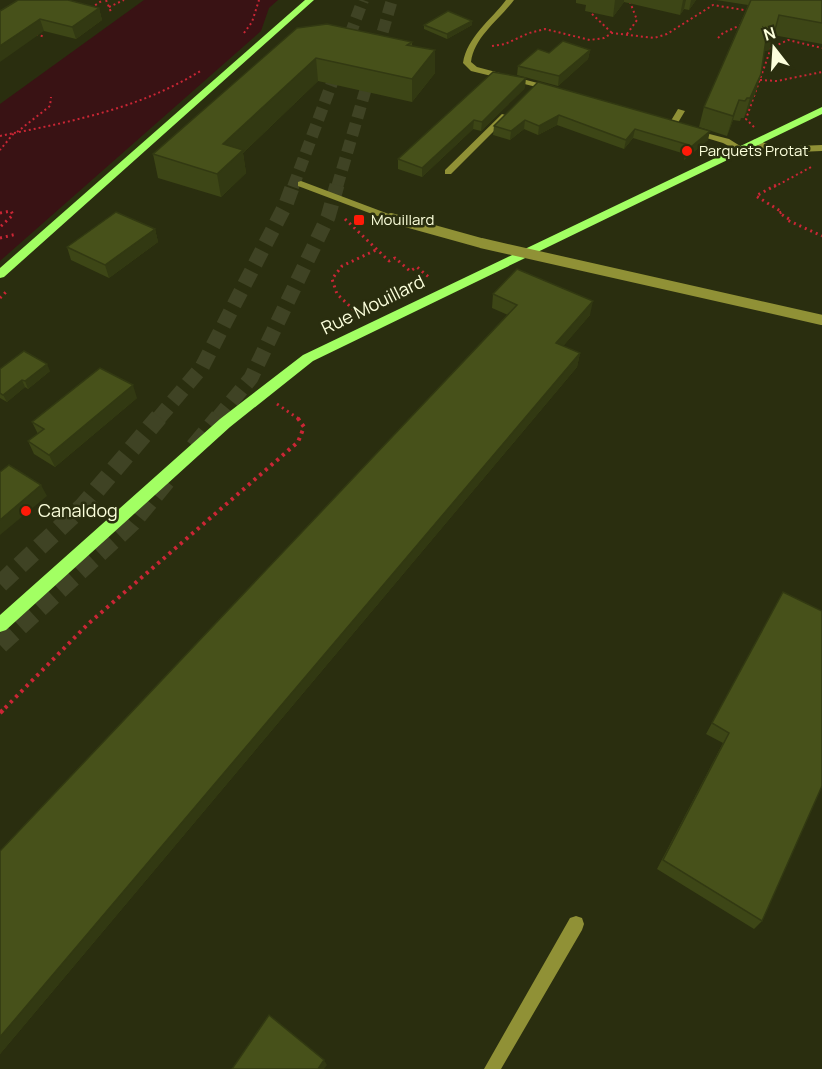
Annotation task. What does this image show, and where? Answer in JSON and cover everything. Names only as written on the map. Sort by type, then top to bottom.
[{"type":"main road","points":[[0,274],[310,0]]},
{"type":"main road","name":"Rue Mouillard","points":[[0,625],[225,423],[308,358],[822,110]]},
{"type":"street","points":[[510,0],[472,45],[466,54],[466,63],[474,69],[558,91]]},
{"type":"street","points":[[528,93],[536,85]]},
{"type":"street","points":[[448,172],[512,109]]},
{"type":"street","points":[[672,124],[681,111]]},
{"type":"street","points":[[661,120],[726,141],[741,149]]},
{"type":"street","points":[[756,142],[773,150],[822,148]]},
{"type":"street","points":[[301,184],[391,218],[481,243],[822,320]]},
{"type":"street","points":[[492,1069],[576,924]]},
{"type":"path","points":[[91,8],[104,0],[111,12]]},
{"type":"path","points":[[109,7],[123,0]]},
{"type":"path","points":[[242,36],[252,22],[259,0]]},
{"type":"path","points":[[712,0],[713,5]]},
{"type":"path","points":[[627,34],[637,20],[630,2]]},
{"type":"path","points":[[472,45],[505,44],[545,29],[590,40],[597,40],[612,33],[654,38],[667,34],[713,5],[758,12]]},
{"type":"path","points":[[592,14],[612,33]]},
{"type":"path","points":[[718,38],[723,33],[749,22]]},
{"type":"path","points":[[33,33],[45,37]]},
{"type":"path","points":[[754,128],[746,119],[771,48],[788,40],[822,48]]},
{"type":"path","points":[[0,136],[79,120],[129,105],[173,86],[210,64]]},
{"type":"path","points":[[760,80],[777,81],[822,72]]},
{"type":"path","points":[[0,150],[14,134],[30,124],[50,106],[51,98]]},
{"type":"path","points":[[815,165],[756,196],[782,212],[779,213],[789,219],[787,220],[822,236]]},
{"type":"path","points":[[0,213],[11,211],[13,215],[0,227]]},
{"type":"path","points":[[342,216],[389,261],[395,258],[410,271],[417,267],[431,279]]},
{"type":"path","points":[[0,238],[21,235]]},
{"type":"path","points":[[358,314],[336,294],[332,287],[332,279],[342,266],[376,250]]},
{"type":"path","points":[[0,713],[88,624],[298,442],[304,427],[298,418],[262,394]]},
{"type":"shaded area","points":[[144,0],[278,0],[269,8],[261,31],[0,261],[0,104]]},
{"type":"building","points":[[18,0],[68,0],[99,8],[72,27],[40,19],[0,46],[0,11]]},
{"type":"building","points":[[751,0],[822,0],[822,23],[779,15],[775,30],[767,32],[761,74],[750,98],[745,101],[739,100],[733,116],[704,107]]},
{"type":"building","points":[[448,11],[472,21],[447,34],[424,25]]},
{"type":"building","points":[[327,24],[412,42],[407,45],[435,50],[412,79],[316,58],[223,144],[243,150],[217,174],[153,154],[297,28]]},
{"type":"building","points":[[563,41],[590,50],[559,76],[518,66],[538,49],[549,53]]},
{"type":"building","points":[[493,72],[526,78],[482,122],[474,120],[422,168],[398,159]]},
{"type":"building","points":[[538,82],[710,131],[686,151],[689,145],[635,129],[626,140],[559,115],[539,126],[525,120],[511,131],[494,126]]},
{"type":"building","points":[[116,212],[155,229],[105,265],[67,247]]},
{"type":"building","points":[[517,269],[593,301],[556,343],[580,353],[0,1037],[0,851],[517,305],[493,294]]},
{"type":"building","points":[[24,351],[47,364],[3,395],[0,393],[0,369]]},
{"type":"building","points":[[100,368],[133,385],[49,455],[28,441],[44,429],[32,422]]},
{"type":"building","points":[[9,465],[41,485],[0,520],[0,472]]},
{"type":"building","points":[[783,592],[822,611],[822,786],[762,921],[663,860],[729,733],[712,723]]},
{"type":"building","points":[[269,1015],[324,1060],[318,1069],[232,1069]]},
{"type":"tunnel","points":[[293,187],[363,0]]},
{"type":"tunnel","points":[[337,187],[392,0]]},
{"type":"tunnel","points":[[158,419],[202,367],[286,204],[293,185]]},
{"type":"tunnel","points":[[217,419],[251,378],[328,217],[337,185]]},
{"type":"tunnel","points":[[0,584],[83,506],[159,417]]},
{"type":"tunnel","points":[[194,447],[219,417]]},
{"type":"tunnel","points":[[0,645],[132,523],[169,478]]},
{"type":"place","name":"Parquets Protat","points":[[687,151]]},
{"type":"place","name":"Mouillard","points":[[359,220]]},
{"type":"place","name":"Canaldog","points":[[26,511]]}]
